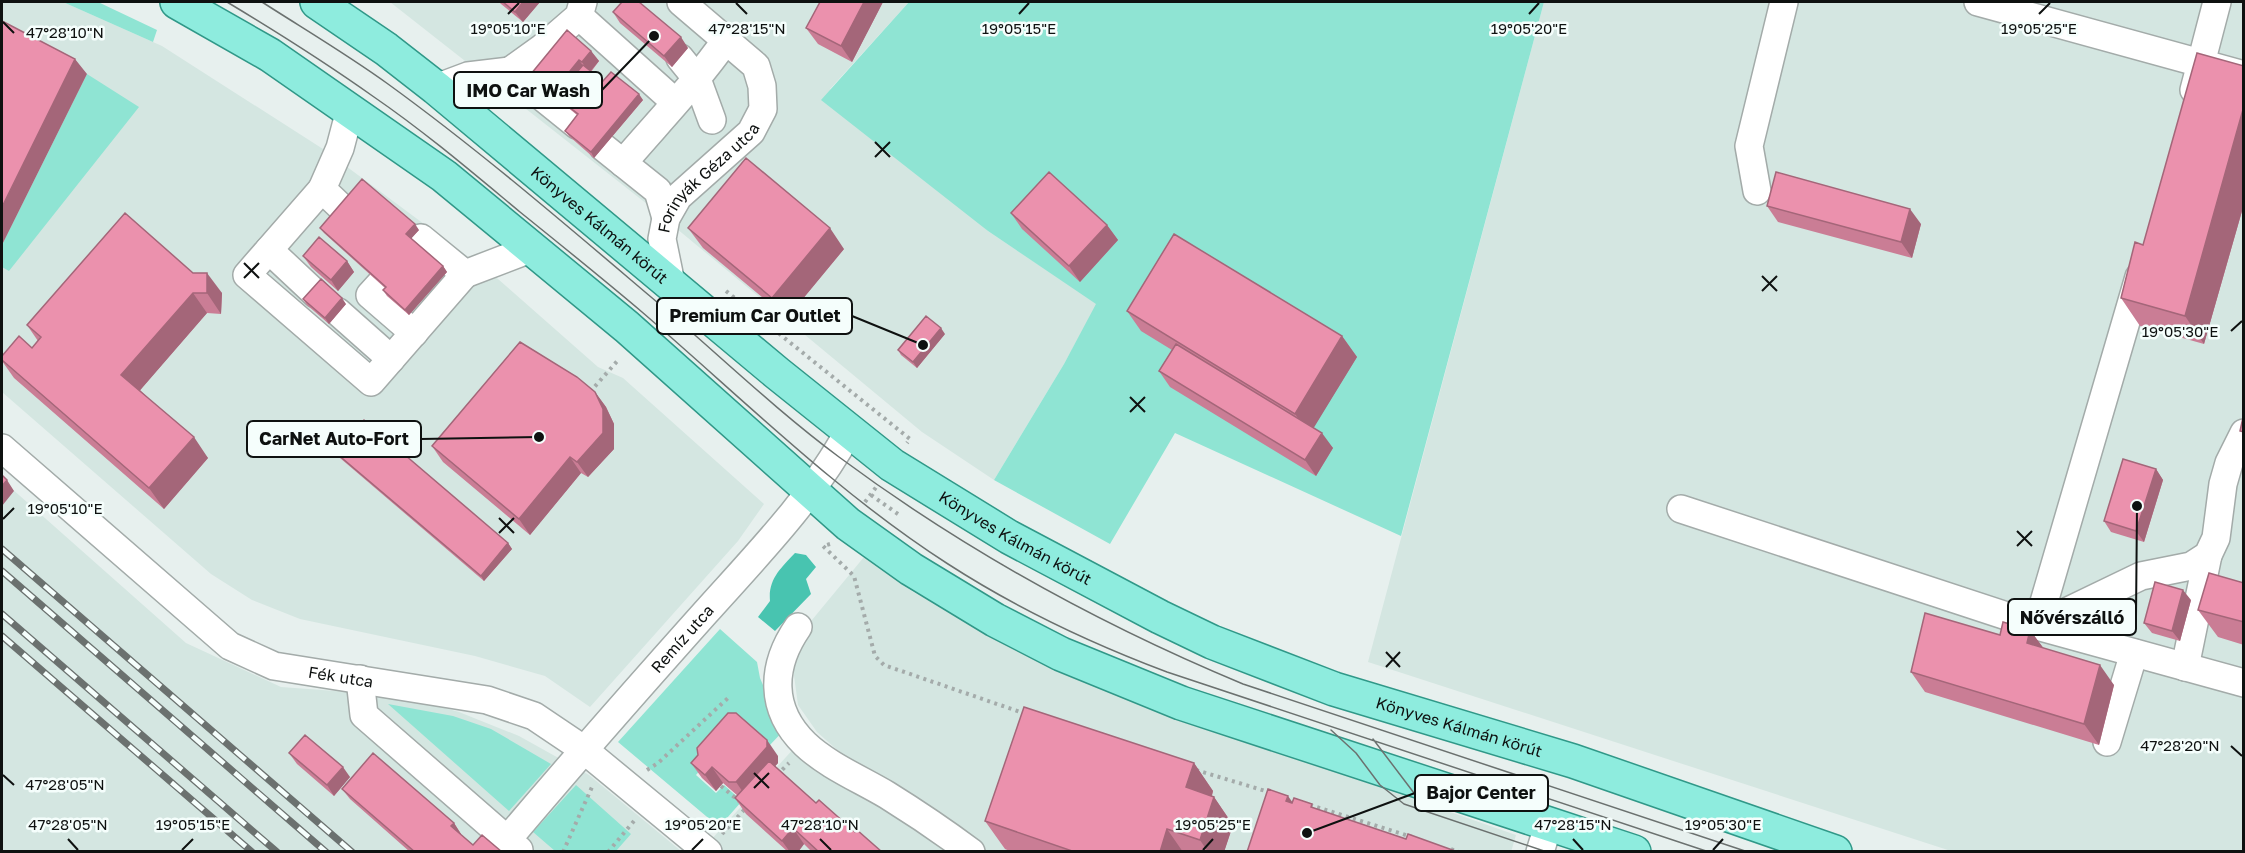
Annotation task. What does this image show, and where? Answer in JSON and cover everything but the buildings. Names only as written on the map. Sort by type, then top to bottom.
[{"type":"main road","points":[[177,2],[270,55],[444,176],[627,327],[848,524],[911,569],[995,620],[1061,654],[1181,703],[1544,837],[1634,852]]},
{"type":"main road","name":"Könyves Kálmán körút","points":[[334,4],[849,431],[901,452],[1009,537],[1212,642],[1334,689],[1573,761],[1835,852]]},
{"type":"street","name":"Forinyák Géza utca","points":[[671,283],[662,239],[666,218],[678,197],[751,132],[763,109],[762,86],[756,66],[681,2]]},
{"type":"street","points":[[1757,191],[1749,146],[1784,2]]},
{"type":"street","points":[[1978,2],[2244,75]]},
{"type":"street","points":[[2188,110],[2217,2]]},
{"type":"street","points":[[436,88],[468,76],[510,71],[542,48],[581,9],[675,102]]},
{"type":"street","points":[[666,218],[658,191],[613,155],[675,102],[726,40]]},
{"type":"street","points":[[680,58],[697,78],[712,120]]},
{"type":"street","points":[[510,71],[577,125]]},
{"type":"street","points":[[350,110],[340,148],[321,189],[247,275],[371,382],[465,274],[533,248]]},
{"type":"street","points":[[321,189],[344,210]]},
{"type":"street","points":[[416,244],[421,238],[465,274]]},
{"type":"street","points":[[269,250],[316,294]]},
{"type":"street","points":[[2037,626],[2145,259]]},
{"type":"street","points":[[380,284],[370,295],[414,333]]},
{"type":"street","points":[[338,312],[391,359]]},
{"type":"street","name":"Remíz utca","points":[[514,846],[584,748],[734,580],[809,491],[836,455],[849,431]]},
{"type":"street","points":[[2185,667],[2208,555],[2216,538],[2223,484],[2236,465],[2244,433]]},
{"type":"street","name":"Fék utca","points":[[2,448],[230,646],[274,666],[487,700],[534,716],[584,748],[707,851]]},
{"type":"street","points":[[1681,509],[1945,607],[2037,626],[2244,683]]},
{"type":"street","points":[[2037,626],[2141,576],[2191,566],[2208,555]]},
{"type":"street","points":[[798,627],[781,657],[778,675],[777,693],[782,712],[792,730],[806,745],[867,773],[971,852]]},
{"type":"street","points":[[2107,742],[2134,653]]},
{"type":"street","points":[[360,679],[364,715],[514,846]]},
{"type":"path","points":[[588,393],[619,359]]},
{"type":"path","points":[[901,452],[835,541],[824,546],[854,576],[875,656],[884,665],[1037,717]]},
{"type":"path","points":[[871,495],[898,514]]},
{"type":"path","points":[[658,763],[728,698]]},
{"type":"path","points":[[776,776],[806,745]]},
{"type":"path","points":[[562,852],[586,798],[606,766]]},
{"type":"path","points":[[1191,768],[1280,796]]},
{"type":"path","points":[[707,851],[746,807],[721,786]]},
{"type":"path","points":[[609,852],[650,802]]},
{"type":"path","points":[[1303,803],[1414,838]]},
{"type":"path","points":[[1448,848],[1459,852]]},
{"type":"shaded area","points":[[2,2],[63,2],[162,46],[323,149],[498,279],[598,367],[623,378],[764,504],[738,541],[590,707],[545,676],[475,656],[300,619],[252,600],[211,574],[2,392]]},
{"type":"shaded area","points":[[390,2],[909,2],[830,89],[988,231],[1097,304],[1064,364],[994,480],[922,432],[647,204]]},
{"type":"shaded area","points":[[1544,2],[2243,2],[2243,851],[1951,851],[1368,662]]},
{"type":"shaded area","points":[[2,480],[186,643],[281,687],[403,696],[459,712],[519,736],[589,775],[681,851],[2,851]]},
{"type":"shaded area","points":[[864,557],[913,592],[1027,654],[1224,733],[1516,835],[1511,852],[987,851],[853,764],[817,732],[798,705],[793,668],[807,626]]},
{"type":"shaded area","points":[[796,746],[843,785],[952,851],[700,852]]},
{"type":"green space","points":[[63,2],[98,2],[157,30],[153,42]]},
{"type":"green space","points":[[909,2],[1544,2],[1401,536],[1175,433],[1110,544],[994,480],[1064,364],[1096,304],[988,231],[821,100]]},
{"type":"green space","points":[[87,74],[139,107],[9,271],[2,267],[2,245]]},
{"type":"green space","points":[[795,553],[806,555],[816,567],[806,579],[811,594],[775,631],[758,617],[770,601],[773,580]]},
{"type":"green space","points":[[720,629],[757,662],[760,678],[768,697],[788,726],[769,746],[742,723],[696,775],[716,793],[724,785],[742,801],[719,827],[618,742]]},
{"type":"green space","points":[[388,704],[453,716],[491,729],[551,764],[509,811]]},
{"type":"green space","points":[[576,785],[631,834],[616,851],[555,851],[533,832]]},
{"type":"tram line","points":[[227,2],[320,60],[412,124],[627,299],[828,475],[907,536],[1000,595],[1082,637],[1167,672],[1709,852]]},
{"type":"tram line","points":[[262,2],[373,73],[489,161],[674,317],[767,399],[839,457],[934,523],[1034,583],[1137,637],[1243,684],[1748,852]]},
{"type":"tram line","points":[[1331,730],[1356,753],[1380,785],[1404,804],[1547,852]]},
{"type":"tram line","points":[[1373,739],[1417,797],[1433,810]]},
{"type":"railway","points":[[2,549],[352,852]]},
{"type":"railway","points":[[2,571],[326,852]]},
{"type":"railway","points":[[2,614],[277,852]]},
{"type":"railway","points":[[2,636],[252,852]]},
{"type":"place","name":"IMO Car Wash","points":[[654,36]]},
{"type":"place","name":"Premium Car Outlet","points":[[923,345]]},
{"type":"place","name":"CarNet Auto-Fort","points":[[539,437]]},
{"type":"place","name":"Nővérszálló","points":[[2137,506]]},
{"type":"place","name":"Bajor Center","points":[[1307,833]]}]
